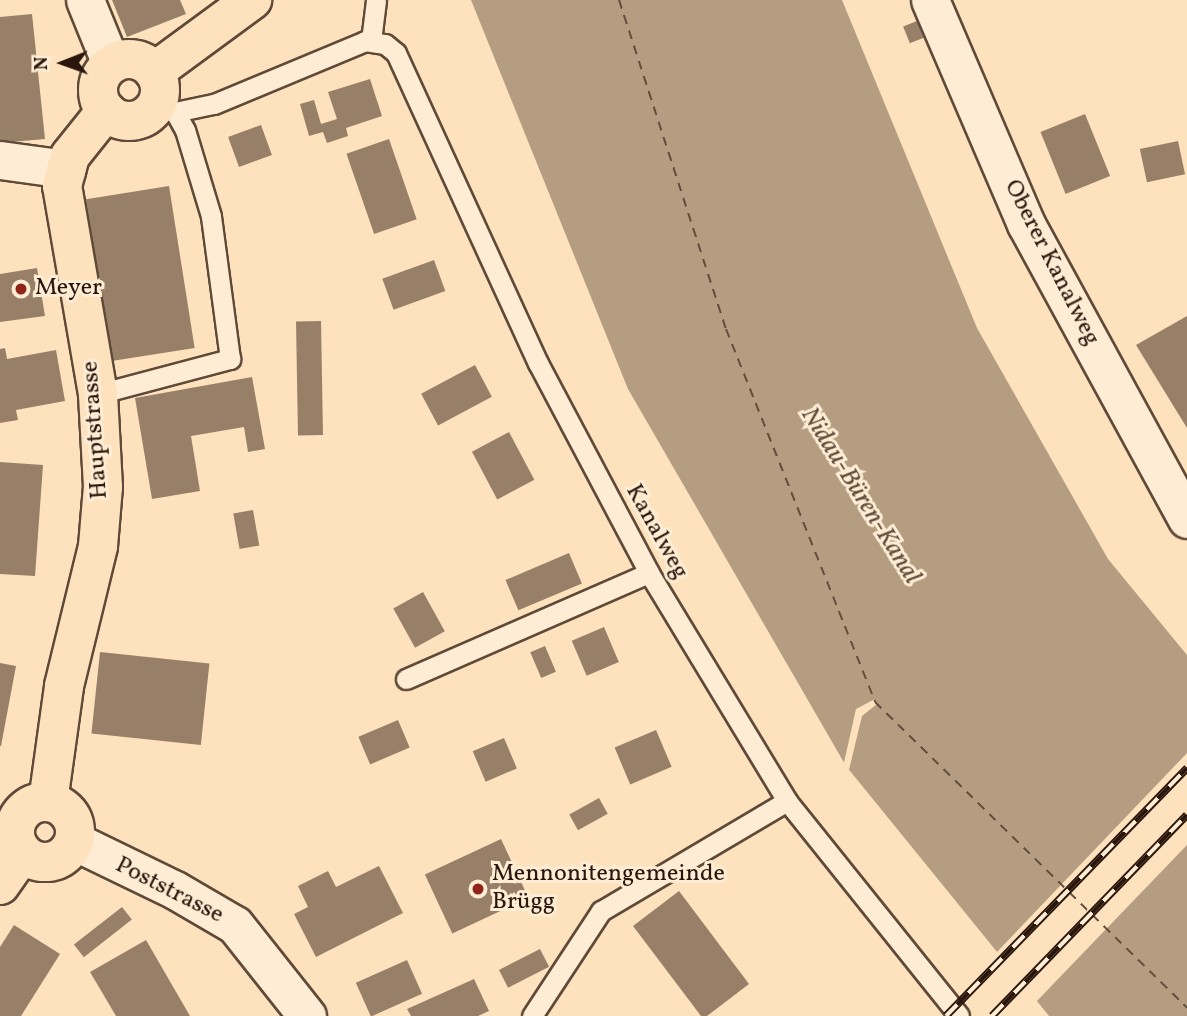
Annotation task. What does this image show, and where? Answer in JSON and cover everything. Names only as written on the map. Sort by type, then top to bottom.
[{"type":"main road","points":[[162,96],[139,60],[111,64],[98,86],[106,111],[132,121],[162,96],[252,0]]},
{"type":"main road","name":"Hauptstrasse","points":[[48,802],[64,686],[98,546],[103,469],[98,394],[62,203],[66,169],[84,133],[106,111]]},
{"type":"main road","points":[[48,802],[70,816],[74,841],[66,854],[52,862],[36,861],[22,853],[15,836],[18,818],[30,806],[48,802]]},
{"type":"main road","points":[[0,885],[22,853]]},
{"type":"street","points":[[85,0],[111,64]]},
{"type":"street","name":"Oberer Kanalweg","points":[[930,0],[1026,224],[1187,519]]},
{"type":"street","points":[[0,160],[66,169]]},
{"type":"street","name":"Poststrasse","points":[[74,841],[176,890],[235,925],[307,1016]]},
{"type":"lane","points":[[162,96],[214,104],[371,41],[376,0]]},
{"type":"lane","name":"Kanalweg","points":[[371,41],[385,44],[396,53],[538,363],[649,573],[787,801],[958,1016]]},
{"type":"lane","points":[[98,394],[230,359],[211,216],[186,130],[162,96]]},
{"type":"lane","points":[[406,679],[649,573]]},
{"type":"lane","points":[[532,1016],[601,911],[787,801]]},
{"type":"water","name":"Nidau-Büren-Kanal","points":[[471,0],[842,0],[977,328],[1108,559],[1187,655],[1187,1016],[1049,1016],[846,766],[628,389]]},
{"type":"pier","points":[[873,700],[877,704],[862,716],[848,774],[843,767],[856,709]]},
{"type":"pier","points":[[1187,753],[1187,845],[1035,1003],[996,953]]},
{"type":"building","points":[[112,0],[180,0],[186,14],[127,37]]},
{"type":"building","points":[[32,14],[45,139],[0,143],[0,17]]},
{"type":"building","points":[[917,21],[924,38],[910,43],[903,27]]},
{"type":"building","points":[[370,79],[382,116],[346,128],[348,136],[327,143],[323,132],[309,136],[300,104],[314,100],[321,124],[337,119],[328,92]]},
{"type":"building","points":[[1085,114],[1110,176],[1066,194],[1040,132]]},
{"type":"building","points":[[261,125],[272,155],[239,167],[228,137]]},
{"type":"building","points":[[389,139],[417,219],[374,234],[346,154]]},
{"type":"building","points":[[1178,141],[1185,174],[1147,182],[1140,149]]},
{"type":"building","points":[[169,186],[195,348],[112,361],[86,199]]},
{"type":"building","points":[[434,260],[445,291],[394,310],[382,279]]},
{"type":"building","points":[[37,268],[45,316],[0,322],[0,274]]},
{"type":"building","points":[[1187,316],[1187,428],[1136,345]]},
{"type":"building","points":[[296,321],[321,321],[323,435],[298,435]]},
{"type":"building","points":[[5,348],[7,359],[56,350],[65,401],[16,410],[18,420],[0,423],[0,349]]},
{"type":"building","points":[[475,365],[492,397],[438,425],[421,394]]},
{"type":"building","points":[[252,377],[265,449],[248,452],[244,427],[191,436],[200,491],[152,499],[135,398]]},
{"type":"building","points":[[509,432],[534,480],[497,499],[472,452]]},
{"type":"building","points":[[0,462],[43,465],[35,576],[0,574]]},
{"type":"building","points":[[253,510],[259,545],[240,549],[233,513]]},
{"type":"building","points":[[569,553],[582,583],[518,610],[505,580]]},
{"type":"building","points":[[423,592],[445,631],[415,648],[393,608]]},
{"type":"building","points":[[604,627],[619,662],[587,676],[572,641]]},
{"type":"building","points":[[545,646],[556,672],[541,678],[530,652]]},
{"type":"building","points":[[100,652],[209,663],[201,745],[91,734]]},
{"type":"building","points":[[0,663],[16,666],[1,746],[0,746]]},
{"type":"building","points":[[398,720],[410,748],[370,764],[358,737]]},
{"type":"building","points":[[656,730],[672,767],[630,784],[615,748]]},
{"type":"building","points":[[504,738],[517,768],[486,782],[473,751]]},
{"type":"building","points":[[599,798],[608,814],[578,830],[569,814]]},
{"type":"building","name":"Mennonitengemeinde Brügg","points":[[501,839],[528,898],[452,933],[425,874]]},
{"type":"building","points":[[379,866],[403,913],[316,957],[294,914],[308,907],[298,886],[328,871],[336,887]]},
{"type":"building","points":[[679,891],[749,984],[707,1016],[701,1016],[633,926]]},
{"type":"building","points":[[122,907],[132,920],[84,957],[74,945]]},
{"type":"building","points":[[14,925],[60,954],[21,1016],[0,1016],[0,947]]},
{"type":"building","points":[[146,940],[190,1016],[116,1016],[90,972]]},
{"type":"building","points":[[540,949],[549,967],[508,988],[499,970]]},
{"type":"building","points":[[407,960],[422,994],[371,1016],[356,983]]},
{"type":"building","points":[[474,979],[489,1011],[478,1016],[411,1016],[407,1009]]},
{"type":"ferry route","points":[[619,0],[726,329],[875,702],[1187,1008]]},
{"type":"railway","points":[[946,1016],[1187,768]]},
{"type":"railway","points":[[992,1016],[1187,815]]},
{"type":"place","name":"Meyer","points":[[21,289]]},
{"type":"place","name":"Mennonitengemeinde Brügg","points":[[478,889]]}]
